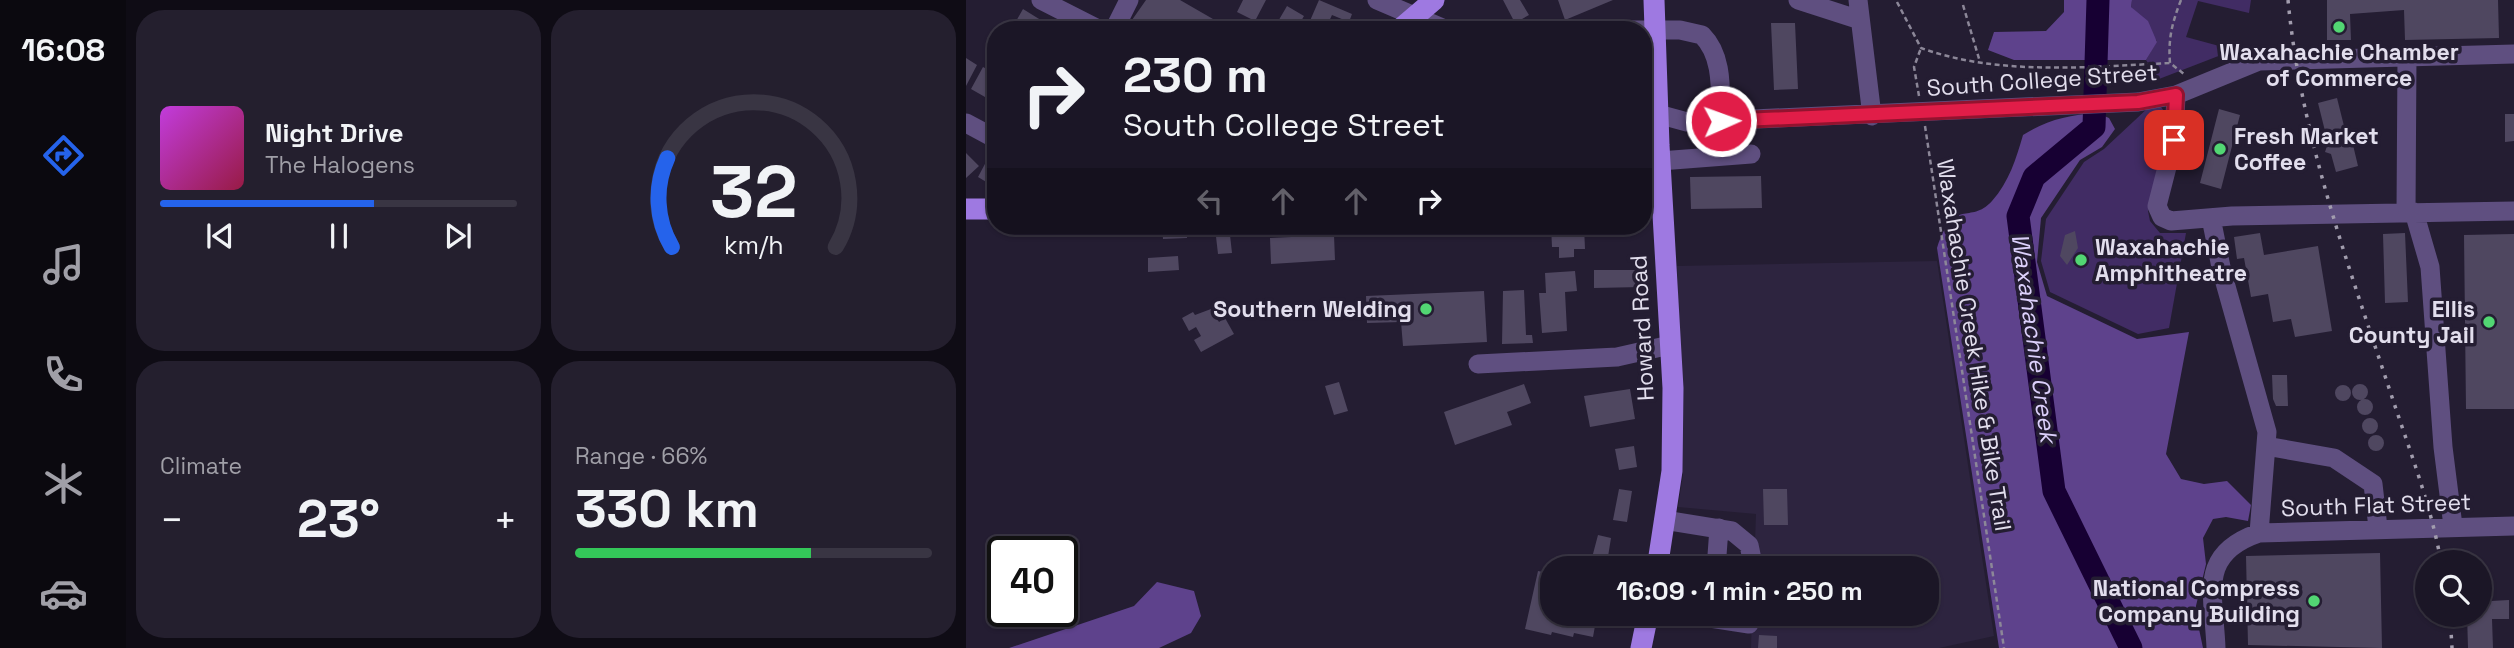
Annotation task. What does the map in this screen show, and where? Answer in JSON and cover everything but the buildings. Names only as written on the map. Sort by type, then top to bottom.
[{"type":"main road","points":[[1410,21],[1434,0]]},
{"type":"main road","name":"Howard Road","points":[[1652,96],[1656,29],[1654,0]]},
{"type":"main road","name":"Howard Road","points":[[1652,118],[1660,162],[1670,345],[1672,471],[1659,556]]},
{"type":"main road","points":[[966,209],[987,209]]},
{"type":"main road","points":[[1641,648],[1646,626]]},
{"type":"street","points":[[1041,0],[1082,21]]},
{"type":"street","points":[[1118,21],[1129,0]]},
{"type":"street","points":[[1377,0],[1402,21]]},
{"type":"street","points":[[1798,0],[1860,20]]},
{"type":"street","points":[[1858,0],[1872,116]]},
{"type":"street","points":[[1652,29],[1694,32],[1707,41],[1718,66],[1721,121]]},
{"type":"street","points":[[2182,93],[2260,53],[2407,57],[2514,54]]},
{"type":"street","points":[[2407,57],[2410,212],[2430,267],[2442,447],[2453,526]]},
{"type":"street","name":"South College Street","points":[[1652,113],[1687,122],[1872,116],[2138,102],[2182,93],[2174,140],[2157,206],[2162,217],[2171,221],[2514,211]]},
{"type":"street","points":[[966,123],[987,134]]},
{"type":"street","points":[[1660,162],[1751,154]]},
{"type":"street","points":[[2211,218],[2222,272],[2267,432],[2259,533]]},
{"type":"street","points":[[1478,364],[1618,356],[1670,345]]},
{"type":"street","points":[[2266,446],[2334,458],[2373,484],[2378,528]]},
{"type":"street","points":[[1664,520],[1719,528],[1744,537],[1751,556]]},
{"type":"street","name":"South Flat Street","points":[[2216,648],[2213,579],[2217,561],[2221,554],[2240,540],[2259,533],[2514,526]]},
{"type":"street","points":[[1717,556],[1719,528]]},
{"type":"path","points":[[2170,63],[2171,23],[2181,0]]},
{"type":"path","points":[[1897,2],[1921,48],[1954,60],[2038,67],[2170,63],[2185,74],[2182,93]]},
{"type":"path","points":[[1963,5],[1980,62]]},
{"type":"path","name":"Waxahachie Creek Hike & Bike Trail","points":[[1921,48],[1914,67],[2004,648]]},
{"type":"shaded area","points":[[2064,0],[2132,0],[2131,7],[2148,21],[2157,42],[2146,60],[2014,60],[1988,50],[1994,32],[2046,31],[2064,12]]},
{"type":"shaded area","points":[[2132,0],[2251,0],[2249,13],[2198,1],[2186,37],[2234,50],[2159,79],[2146,60],[2157,41],[2131,7]]},
{"type":"shaded area","points":[[2149,107],[2161,107],[2168,117],[2167,135],[2148,211],[2150,221],[2160,233],[2186,233],[2169,328],[2138,334],[2050,292],[2041,261],[2046,219],[2084,162],[2104,149]]},
{"type":"shaded area","points":[[2097,113],[2109,118],[2115,129],[2102,147],[2080,160],[2041,218],[2037,262],[2047,296],[2137,339],[2189,332],[2166,454],[2181,479],[2204,484],[2227,481],[2251,505],[2248,521],[2226,517],[2213,519],[2203,538],[2206,564],[2195,610],[2203,648],[1999,648],[1937,248],[1944,232],[1956,216],[1984,208],[1998,194],[2011,170],[2023,135],[2058,119]]},
{"type":"shaded area","points":[[1937,261],[1994,636],[1939,648],[1751,648],[1752,626],[1939,626],[1939,556],[1754,556],[1756,514],[1678,507],[1683,475],[1677,266]]},
{"type":"shaded area","points":[[1157,582],[1194,591],[1201,616],[1191,633],[1159,648],[1009,648],[1078,627],[1134,606]]},
{"type":"waterway","name":"Waxahachie Creek","points":[[2098,0],[2094,127],[2034,177],[2018,216],[2054,491],[2131,648]]},
{"type":"railway","points":[[2288,0],[2294,51],[2328,200],[2419,477],[2438,550]]},
{"type":"railway","points":[[2451,627],[2452,648]]},
{"type":"place","name":"Waxahachie Chamber of Commerce","points":[[2339,27]]},
{"type":"place","name":"Fresh Market Coffee","points":[[2220,149]]},
{"type":"place","name":"Waxahachie Amphitheatre","points":[[2081,260]]},
{"type":"place","name":"Southern Welding","points":[[1426,309]]},
{"type":"place","name":"Ellis County Jail","points":[[2489,322]]},
{"type":"place","name":"National Compress Company Building","points":[[2314,601]]},
{"type":"route","points":[[1721,121],[2138,102],[2176,95],[2174,140]]}]
